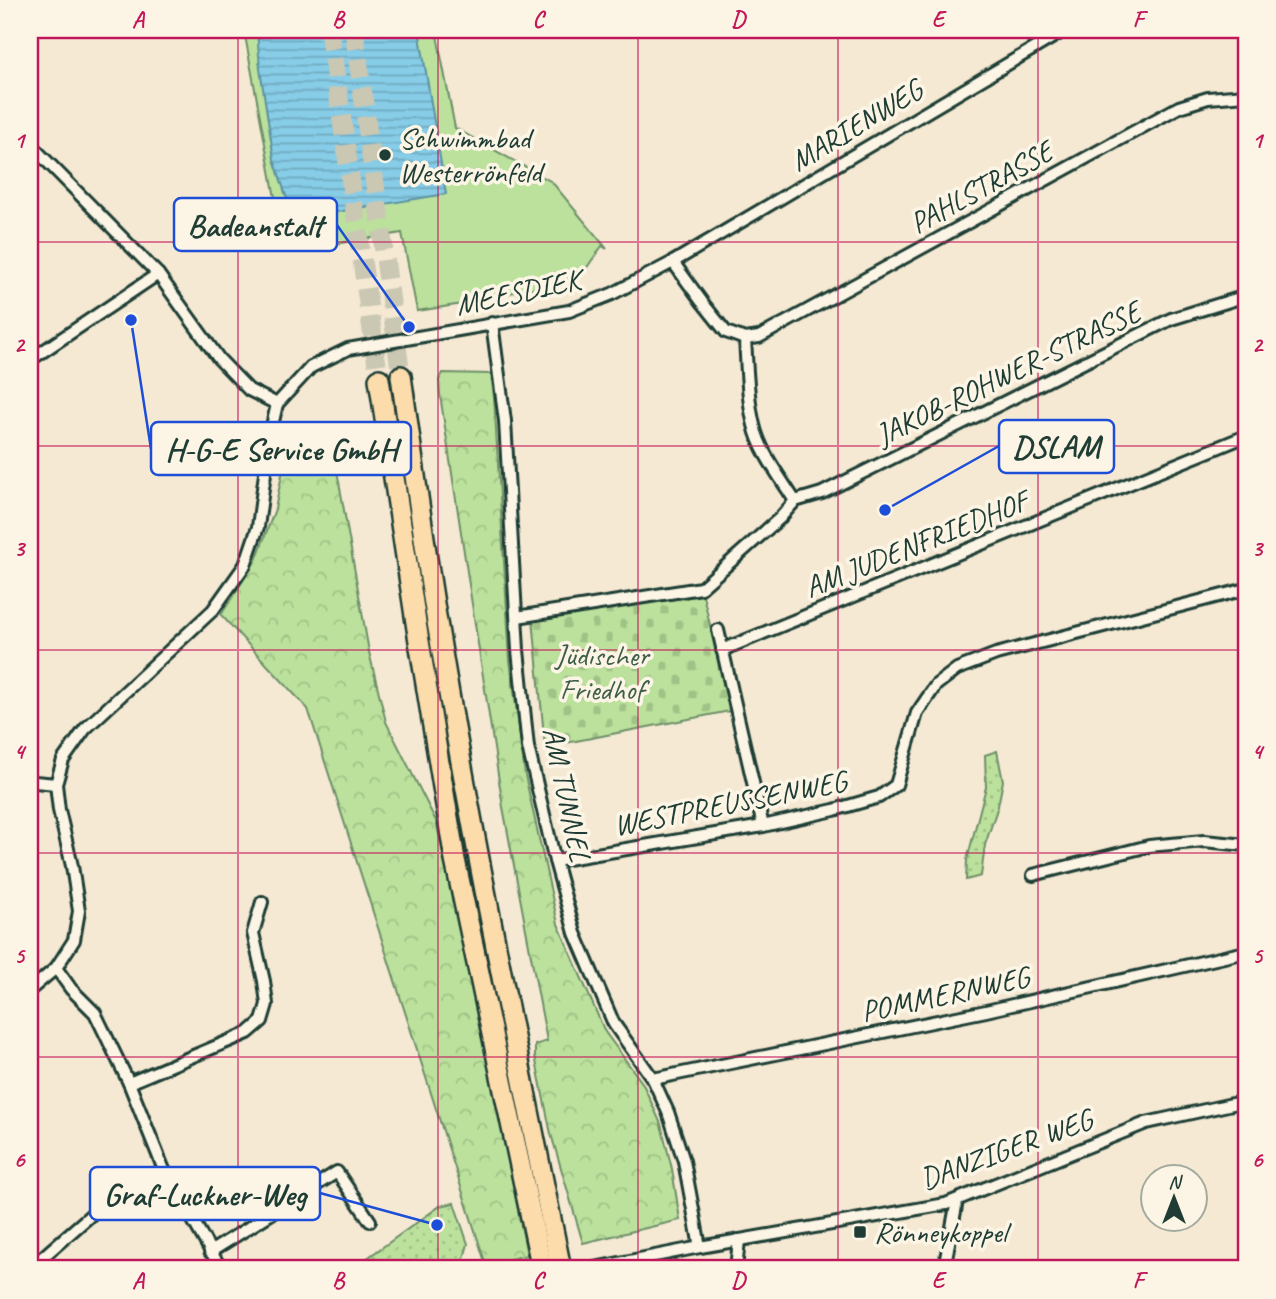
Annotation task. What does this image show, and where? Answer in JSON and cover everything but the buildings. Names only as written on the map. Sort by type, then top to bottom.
[{"type":"highway","points":[[401,376],[437,626],[481,874],[561,1269]]},
{"type":"highway","points":[[379,379],[455,860],[542,1269]]},
{"type":"street","name":"MARIENWEG","points":[[673,262],[1065,30]]},
{"type":"street","name":"PAHLSTRASSE","points":[[745,339],[760,337],[1179,107],[1208,98],[1246,95]]},
{"type":"street","points":[[30,144],[158,274],[219,359],[249,390],[277,404],[270,435],[258,527],[245,565],[213,610],[85,729],[63,760],[56,784],[79,911],[74,940],[56,968],[30,990]]},
{"type":"street","name":"MEESDIEK","points":[[277,404],[311,367],[348,349],[569,311],[612,294],[673,262]]},
{"type":"street","points":[[517,617],[701,588],[770,527],[795,500],[766,455],[754,426],[745,339],[726,332],[673,262]]},
{"type":"street","points":[[30,360],[158,274]]},
{"type":"street","name":"JAKOB-ROHWER-STRASSE","points":[[795,500],[822,493],[1171,319],[1246,296]]},
{"type":"street","name":"AM TUNNEL","points":[[492,323],[505,421],[519,650],[528,747],[575,933],[614,1024],[653,1079],[668,1112],[684,1160],[700,1247]]},
{"type":"street","name":"AM JUDENFRIEDHOF","points":[[722,650],[1246,436]]},
{"type":"street","name":"WESTPREUSSENWEG","points":[[555,861],[763,826],[879,797],[896,785],[917,713],[936,685],[957,669],[996,654],[1246,589]]},
{"type":"street","points":[[718,630],[763,826]]},
{"type":"street","points":[[30,779],[56,784]]},
{"type":"street","points":[[1033,875],[1149,846],[1204,841],[1246,845]]},
{"type":"street","points":[[129,1083],[248,1033],[262,1021],[267,1004],[253,933],[262,902]]},
{"type":"street","name":"POMMERNWEG","points":[[653,1079],[986,1011],[1246,952]]},
{"type":"street","points":[[56,968],[71,989],[95,1013],[129,1083],[164,1170],[221,1269]]},
{"type":"street","name":"DANZIGER WEG","points":[[589,1269],[957,1200],[1146,1123],[1246,1101]]},
{"type":"street","points":[[32,1269],[100,1207],[164,1170]]},
{"type":"street","points":[[210,1252],[337,1172],[370,1221]]},
{"type":"street","points":[[943,1269],[957,1200]]},
{"type":"street","points":[[736,1269],[739,1240]]},
{"type":"green space","name":"Schwimmbad Westerrönfeld","points":[[244,30],[436,30],[455,128],[552,182],[607,249],[602,246],[583,273],[561,283],[417,311],[402,233],[285,252]]},
{"type":"green space","points":[[443,373],[491,374],[510,660],[525,775],[558,924],[605,1032],[643,1084],[661,1124],[672,1169],[680,1220],[583,1243],[551,1134],[535,1056],[535,1045],[547,1041],[503,807],[440,395],[439,380]]},
{"type":"green space","points":[[288,445],[327,453],[335,459],[369,652],[386,722],[436,821],[482,1029],[527,1255],[486,1265],[308,709],[221,615],[256,560],[275,509]]},
{"type":"green space","name":"Jüdischer Friedhof","points":[[703,595],[730,711],[545,747],[533,619]]},
{"type":"green space","points":[[997,751],[1003,781],[998,806],[985,845],[981,876],[966,880],[967,860],[986,787],[985,755]]},
{"type":"green space","points":[[454,1203],[468,1244],[461,1269],[352,1269],[440,1206]]},
{"type":"water","points":[[257,30],[419,30],[446,194],[318,215],[287,199],[274,159],[260,69]]},
{"type":"tunnel","points":[[329,30],[379,379]]},
{"type":"tunnel","points":[[354,30],[401,376]]},
{"type":"place","name":"Schwimmbad Westerrönfeld","points":[[385,155]]},
{"type":"place","name":"H-G-E Service GmbH","points":[[131,320]]},
{"type":"place","name":"Badeanstalt","points":[[409,327]]},
{"type":"place","name":"DSLAM","points":[[885,510]]},
{"type":"place","name":"Graf-Luckner-Weg","points":[[437,1225]]},
{"type":"place","name":"Rönneykoppel","points":[[860,1232]]}]
